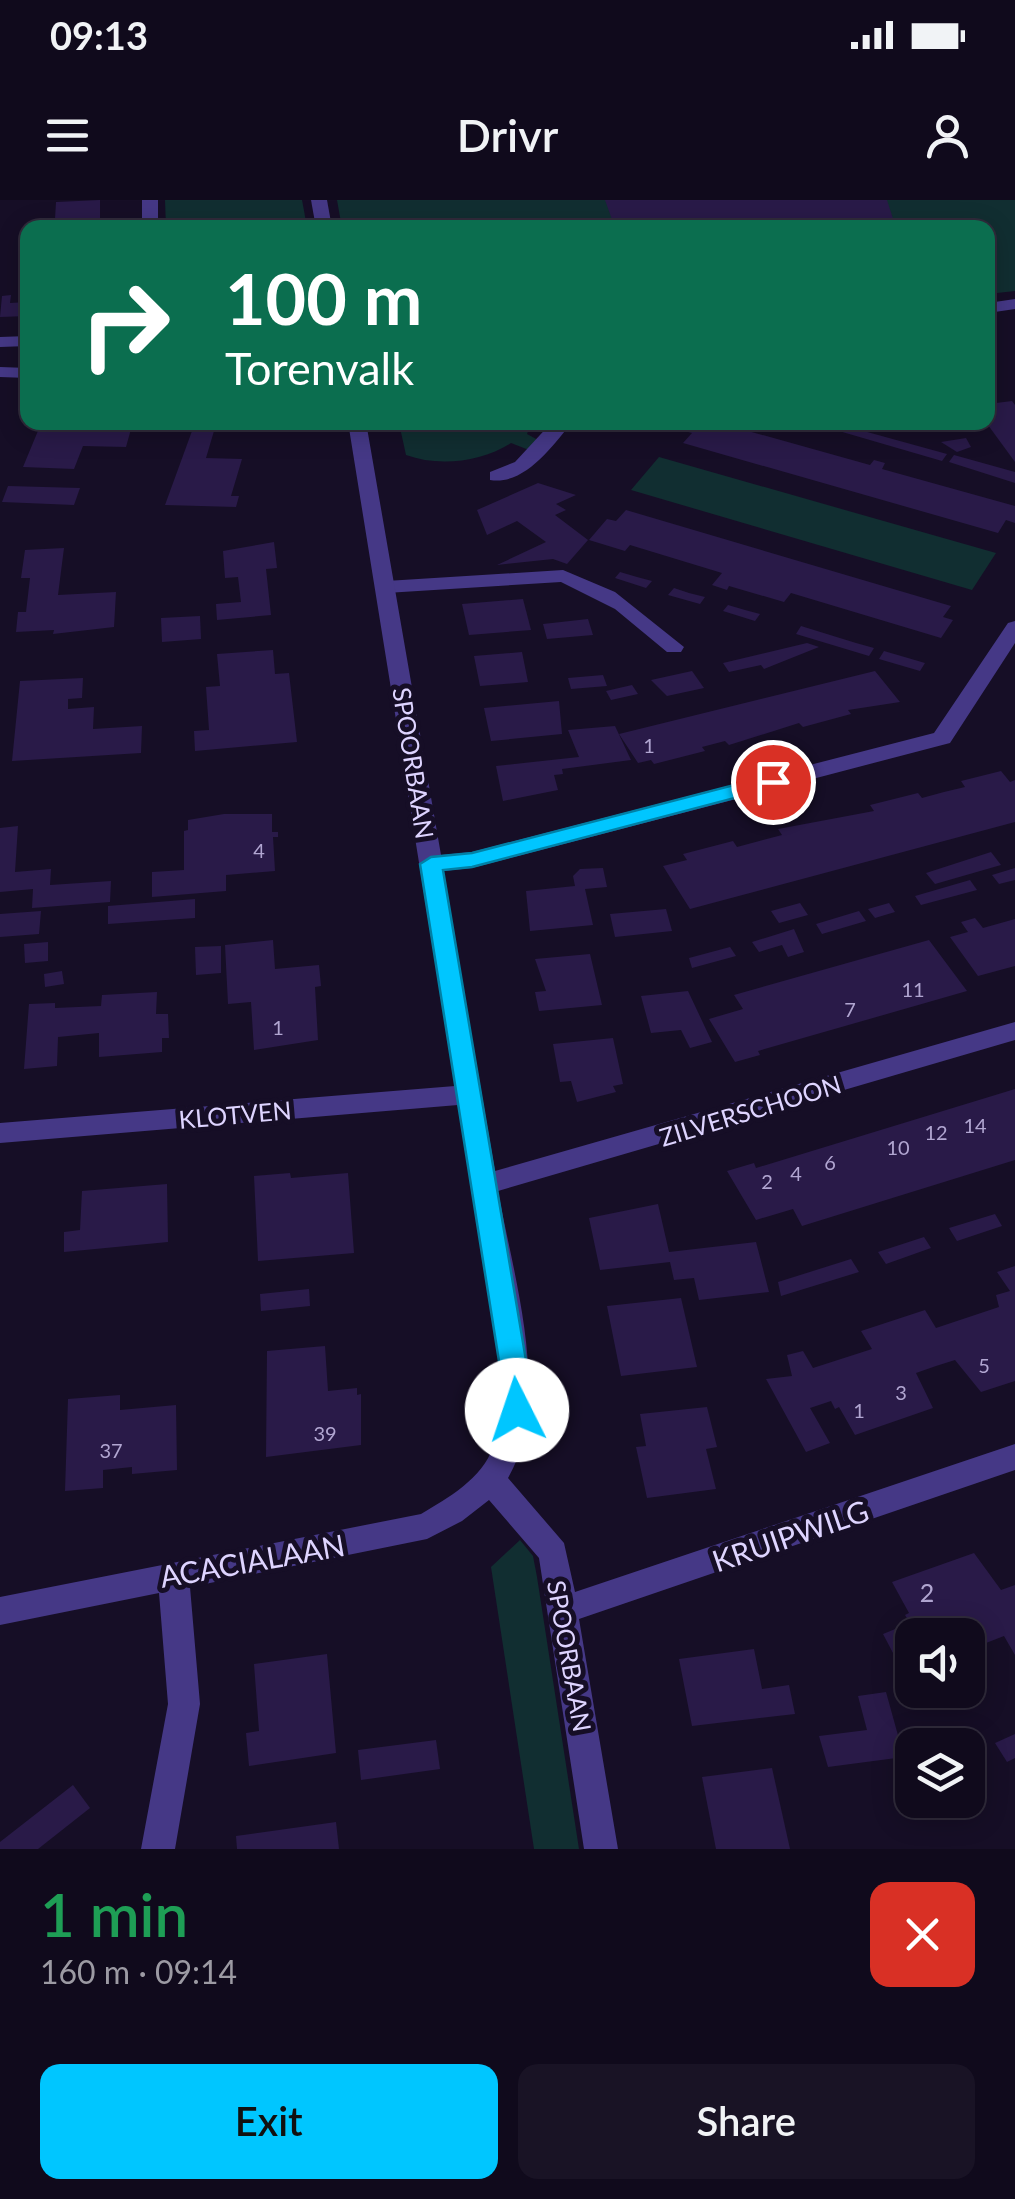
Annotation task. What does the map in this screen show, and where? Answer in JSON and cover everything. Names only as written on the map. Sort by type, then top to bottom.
[{"type":"street","points":[[1001,306],[1015,325]]},
{"type":"street","name":"SPOORBAAN","points":[[358,430],[515,1372],[517,1410],[512,1442],[492,1482],[552,1553],[602,1849]]},
{"type":"street","points":[[496,476],[522,466],[556,430]]},
{"type":"street","points":[[386,587],[563,576],[586,583],[633,612],[674,647]]},
{"type":"street","points":[[431,864],[472,860],[942,738],[1015,627]]},
{"type":"street","name":"ZILVERSCHOON","points":[[484,1185],[1015,1031]]},
{"type":"street","name":"KLOTVEN","points":[[0,1133],[470,1094]]},
{"type":"street","name":"KRUIPWILG","points":[[564,1610],[1015,1456]]},
{"type":"street","name":"ACACIALAAN","points":[[0,1611],[427,1526],[466,1504],[492,1482]]},
{"type":"street","points":[[158,1849],[184,1704],[173,1574]]},
{"type":"green space","points":[[165,200],[302,200],[306,220],[166,220]]},
{"type":"green space","points":[[337,200],[1015,200],[1015,291],[995,293],[995,220],[341,220]]},
{"type":"green space","points":[[401,430],[528,430],[527,434],[538,440],[529,450],[511,443],[473,458],[432,461],[406,455]]},
{"type":"green space","points":[[659,457],[996,553],[972,590],[631,490]]},
{"type":"green space","points":[[520,1540],[533,1556],[579,1849],[534,1849],[491,1567]]},
{"type":"building","points":[[100,200],[100,220],[55,219],[56,202]]},
{"type":"building","points":[[605,200],[887,200],[893,220],[612,220]]},
{"type":"building","points":[[11,295],[10,303],[20,302],[20,316],[0,317],[2,296]]},
{"type":"building","points":[[1012,401],[1015,405],[1015,462],[992,430],[995,430],[995,403]]},
{"type":"building","points":[[38,430],[131,430],[126,447],[83,446],[74,469],[23,467]]},
{"type":"building","points":[[680,430],[745,430],[870,465],[874,460],[885,463],[882,469],[1015,506],[1015,523],[1006,520],[998,533],[683,443],[692,433]]},
{"type":"building","points":[[835,430],[860,430],[947,454],[942,461]]},
{"type":"building","points":[[192,431],[214,431],[206,458],[242,459],[231,496],[239,496],[236,507],[165,505]]},
{"type":"building","points":[[966,438],[971,447],[957,452],[941,442]]},
{"type":"building","points":[[954,455],[1015,472],[1015,483],[949,462]]},
{"type":"building","points":[[538,483],[576,495],[556,504],[566,510],[555,515],[588,540],[567,564],[553,559],[497,565],[546,542],[517,521],[487,535],[477,510]]},
{"type":"building","points":[[8,486],[80,488],[74,505],[2,502]]},
{"type":"building","points":[[626,510],[951,606],[943,617],[953,620],[941,638],[791,593],[784,602],[729,586],[727,590],[712,585],[722,573],[630,545],[625,551],[589,540],[607,519],[616,521]]},
{"type":"building","points":[[274,542],[277,568],[266,569],[271,615],[217,620],[216,604],[241,602],[238,577],[225,578],[223,551]]},
{"type":"building","points":[[64,548],[58,595],[116,592],[114,627],[53,634],[54,630],[16,632],[18,612],[26,612],[30,578],[21,578],[25,550]]},
{"type":"building","points":[[620,572],[652,581],[646,588],[615,578]]},
{"type":"building","points":[[674,588],[705,597],[700,604],[668,595]]},
{"type":"building","points":[[523,599],[531,630],[469,635],[462,604]]},
{"type":"building","points":[[728,605],[760,614],[755,621],[723,611]]},
{"type":"building","points":[[200,616],[201,639],[162,642],[161,618]]},
{"type":"building","points":[[588,619],[593,635],[547,639],[543,624]]},
{"type":"building","points":[[801,626],[874,648],[869,656],[796,634]]},
{"type":"building","points":[[807,643],[819,647],[764,669],[761,665],[729,672],[723,663]]},
{"type":"building","points":[[273,650],[275,674],[289,673],[297,742],[195,751],[194,731],[209,730],[206,687],[220,686],[217,654]]},
{"type":"building","points":[[884,651],[925,663],[920,671],[879,659]]},
{"type":"building","points":[[522,652],[528,682],[480,686],[474,656]]},
{"type":"building","points":[[692,671],[704,688],[667,696],[651,680]]},
{"type":"building","points":[[875,671],[900,702],[848,710],[851,714],[803,727],[799,723],[729,745],[725,741],[702,747],[705,751],[654,764],[651,760],[638,763],[619,734]]},
{"type":"building","points":[[603,675],[607,686],[571,689],[568,678]]},
{"type":"building","points":[[83,678],[82,698],[68,699],[68,709],[94,707],[93,729],[142,726],[141,753],[12,761],[20,681]]},
{"type":"building","points":[[632,685],[638,694],[611,700],[606,691]]},
{"type":"building","points":[[559,701],[562,734],[491,741],[484,708]]},
{"type":"building","points":[[615,726],[631,760],[562,769],[563,774],[554,775],[558,790],[503,801],[496,766],[579,757],[568,730]]},
{"type":"building","points":[[1001,771],[1010,782],[1015,780],[1015,822],[690,909],[663,866],[687,860],[683,854],[733,841],[737,847],[782,835],[778,829],[874,811],[870,805],[965,787],[961,781]]},
{"type":"building","points":[[224,814],[272,814],[272,832],[278,832],[278,837],[273,837],[275,871],[226,875],[226,891],[152,897],[152,872],[184,870],[184,831],[188,830],[188,820]]},
{"type":"building","points":[[18,826],[15,872],[51,869],[50,885],[111,881],[110,902],[32,908],[33,889],[0,892],[0,828]]},
{"type":"building","points":[[991,852],[1001,865],[935,884],[926,873]]},
{"type":"building","points":[[603,868],[607,887],[585,889],[593,925],[530,931],[526,891],[575,886],[573,876],[580,869]]},
{"type":"building","points":[[1015,868],[1015,880],[999,884],[992,875]]},
{"type":"building","points":[[970,880],[977,890],[921,905],[915,896]]},
{"type":"building","points":[[195,899],[195,918],[108,924],[108,906]]},
{"type":"building","points":[[800,903],[808,915],[779,923],[771,911]]},
{"type":"building","points":[[889,903],[895,912],[875,918],[868,909]]},
{"type":"building","points":[[666,909],[672,931],[615,937],[610,914]]},
{"type":"building","points":[[41,911],[39,934],[0,937],[0,914]]},
{"type":"building","points":[[859,911],[866,921],[822,934],[816,924]]},
{"type":"building","points":[[975,918],[983,928],[1015,919],[1015,966],[978,976],[950,937],[968,932],[961,922]]},
{"type":"building","points":[[794,929],[804,952],[788,957],[782,945],[759,952],[752,942]]},
{"type":"building","points":[[273,940],[275,969],[319,965],[321,986],[315,987],[318,1040],[254,1050],[251,1002],[228,1004],[225,945]]},
{"type":"building","points":[[929,940],[967,991],[758,1051],[760,1055],[735,1062],[709,1019],[743,1009],[734,995]]},
{"type":"building","points":[[48,942],[48,961],[25,963],[24,944]]},
{"type":"building","points":[[221,946],[221,973],[196,975],[195,947]]},
{"type":"building","points":[[730,947],[736,956],[692,968],[689,958]]},
{"type":"building","points":[[590,954],[602,1005],[539,1011],[535,992],[546,991],[535,959]]},
{"type":"building","points":[[62,971],[64,984],[45,987],[44,974]]},
{"type":"building","points":[[688,991],[712,1042],[690,1048],[681,1030],[651,1033],[641,996]]},
{"type":"building","points":[[157,992],[156,1014],[168,1014],[169,1038],[162,1038],[162,1052],[99,1057],[99,1033],[58,1037],[57,1066],[24,1069],[29,1004],[55,1003],[55,1008],[101,1006],[102,995]]},
{"type":"building","points":[[613,1038],[623,1084],[613,1086],[616,1092],[577,1102],[571,1081],[560,1082],[553,1044]]},
{"type":"building","points":[[1015,1089],[1015,1160],[802,1226],[793,1209],[756,1220],[727,1171],[754,1163],[756,1168]]},
{"type":"building","points":[[290,1173],[291,1178],[348,1173],[354,1253],[258,1261],[254,1176]]},
{"type":"building","points":[[167,1184],[168,1242],[64,1252],[64,1232],[80,1230],[82,1191]]},
{"type":"building","points":[[658,1204],[669,1252],[756,1242],[769,1292],[699,1300],[694,1278],[674,1280],[670,1262],[600,1270],[589,1218]]},
{"type":"building","points":[[995,1214],[1002,1226],[957,1241],[949,1228]]},
{"type":"building","points":[[924,1237],[931,1248],[886,1264],[878,1252]]},
{"type":"building","points":[[851,1259],[859,1272],[781,1296],[778,1282]]},
{"type":"building","points":[[1015,1266],[1015,1381],[981,1392],[955,1360],[936,1366],[916,1373],[933,1408],[855,1435],[839,1407],[835,1409],[831,1401],[810,1408],[830,1443],[806,1452],[766,1379],[792,1376],[787,1355],[803,1351],[813,1368],[872,1349],[861,1331],[925,1310],[936,1328],[999,1307],[996,1295],[1010,1291],[997,1272]]},
{"type":"building","points":[[309,1289],[310,1306],[261,1311],[260,1294]]},
{"type":"building","points":[[681,1298],[697,1367],[621,1376],[607,1306]]},
{"type":"building","points":[[325,1346],[328,1391],[357,1388],[357,1395],[361,1394],[361,1445],[266,1457],[267,1351]]},
{"type":"building","points":[[120,1395],[120,1410],[176,1405],[177,1470],[132,1474],[132,1467],[103,1470],[103,1488],[65,1491],[68,1399]]},
{"type":"building","points":[[707,1407],[717,1447],[706,1449],[716,1489],[647,1498],[636,1447],[646,1446],[640,1414]]},
{"type":"building","points":[[974,1553],[1001,1590],[1015,1585],[1015,1655],[1004,1636],[985,1643],[985,1618],[907,1618],[909,1613],[892,1582]]},
{"type":"building","points":[[895,1629],[895,1657],[883,1634]]},
{"type":"building","points":[[754,1649],[762,1689],[789,1685],[795,1714],[692,1726],[679,1659]]},
{"type":"building","points":[[327,1654],[336,1753],[249,1766],[246,1733],[259,1731],[254,1664]]},
{"type":"building","points":[[886,1692],[896,1728],[895,1758],[828,1767],[819,1736],[867,1730],[858,1696]]},
{"type":"building","points":[[1015,1734],[1015,1758],[1007,1762],[995,1743]]},
{"type":"building","points":[[436,1740],[440,1769],[361,1780],[358,1750]]},
{"type":"building","points":[[772,1768],[790,1849],[716,1849],[702,1777]]},
{"type":"building","points":[[73,1785],[90,1808],[38,1849],[0,1849],[0,1842]]},
{"type":"building","points":[[336,1822],[339,1849],[237,1849],[236,1836]]},
{"type":"route","points":[[517,1410],[515,1372],[431,864],[472,860],[773,782]]}]
